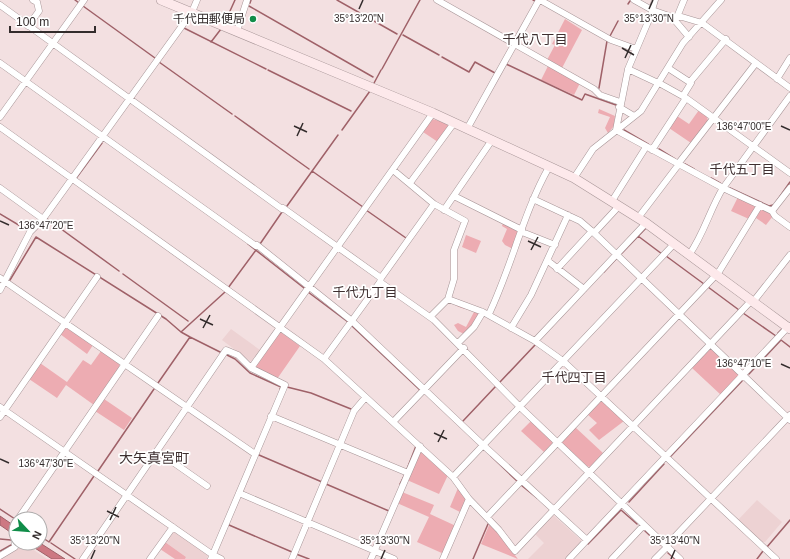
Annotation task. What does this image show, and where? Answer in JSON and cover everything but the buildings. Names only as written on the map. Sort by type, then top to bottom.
[{"type":"street","points":[[28,26],[39,11],[37,2],[33,0]]},
{"type":"street","points":[[0,117],[84,0]]},
{"type":"street","points":[[161,0],[434,113],[574,178],[642,221],[789,327],[569,559]]},
{"type":"street","points":[[0,290],[6,282],[30,232],[43,219],[72,179],[192,12],[197,0]]},
{"type":"street","points":[[237,31],[247,0]]},
{"type":"street","points":[[437,0],[594,89],[600,95],[620,105],[634,116]]},
{"type":"street","points":[[467,129],[539,0],[611,40],[636,49]]},
{"type":"street","points":[[634,0],[652,10],[702,23],[726,39],[790,88]]},
{"type":"street","points":[[616,130],[628,69],[655,0]]},
{"type":"street","points":[[675,17],[684,0]]},
{"type":"street","points":[[574,178],[589,153],[641,111],[689,37],[721,0]]},
{"type":"street","points":[[0,5],[337,247],[430,317],[464,348],[520,406],[621,504],[680,559]]},
{"type":"street","points":[[675,17],[689,37]]},
{"type":"street","points":[[557,269],[593,232],[616,204],[649,148],[684,97],[691,83],[690,82],[726,39]]},
{"type":"street","points":[[777,79],[790,58]]},
{"type":"street","points":[[0,62],[25,83],[256,245],[352,321],[483,445],[587,540]]},
{"type":"street","points":[[535,341],[617,254],[642,221],[679,164],[756,63]]},
{"type":"street","points":[[668,68],[690,82]]},
{"type":"street","points":[[628,69],[684,97],[790,173]]},
{"type":"street","points":[[689,255],[697,243],[723,188],[790,96]]},
{"type":"street","points":[[251,368],[434,113]]},
{"type":"street","points":[[410,183],[454,123]]},
{"type":"street","points":[[0,127],[324,359],[365,398],[394,421],[453,477],[469,499],[487,517],[515,551],[752,301],[790,255]]},
{"type":"street","points":[[616,130],[723,188],[772,211],[775,216],[790,227]]},
{"type":"street","points":[[444,210],[492,140]]},
{"type":"street","points":[[458,343],[486,313],[498,294],[533,199],[550,167]]},
{"type":"street","points":[[393,170],[434,204],[466,221],[454,250],[454,279],[448,299],[430,317]]},
{"type":"street","points":[[0,188],[43,219]]},
{"type":"street","points":[[772,211],[790,188]]},
{"type":"street","points":[[454,196],[522,231],[555,244]]},
{"type":"street","points":[[533,199],[580,221],[593,232],[789,418],[709,499],[655,559]]},
{"type":"street","points":[[324,359],[434,204]]},
{"type":"street","points":[[487,517],[716,275],[760,205]]},
{"type":"street","points":[[511,328],[531,295],[568,215]]},
{"type":"street","points":[[453,477],[674,244]]},
{"type":"street","points":[[548,261],[584,289]]},
{"type":"street","points":[[0,417],[2,409],[97,277]]},
{"type":"street","points":[[0,278],[255,454]]},
{"type":"street","points":[[448,299],[486,313],[535,341],[563,361],[709,499],[776,559]]},
{"type":"street","points":[[24,511],[158,316]]},
{"type":"street","points":[[394,421],[464,348]]},
{"type":"street","points":[[83,559],[226,350],[238,356],[251,368],[285,385],[212,556]]},
{"type":"street","points":[[292,559],[354,411],[365,398]]},
{"type":"street","points":[[2,409],[127,495],[212,556],[221,559]]},
{"type":"street","points":[[271,416],[408,474]]},
{"type":"street","points":[[371,559],[420,446]]},
{"type":"street","points":[[157,451],[207,486]]},
{"type":"street","points":[[239,493],[394,559]]},
{"type":"street","points":[[443,559],[469,499]]},
{"type":"street","points":[[612,559],[644,525]]},
{"type":"street","points":[[150,559],[172,527]]},
{"type":"shaded area","points":[[565,19],[582,30],[562,68],[547,60],[555,45],[552,44]]},
{"type":"shaded area","points":[[548,66],[580,83],[574,95],[541,80]]},
{"type":"shaded area","points":[[599,109],[615,116],[614,126],[608,133],[605,128],[610,117],[598,113]]},
{"type":"shaded area","points":[[699,110],[707,117],[708,121],[691,143],[669,128],[677,116],[689,124]]},
{"type":"shaded area","points":[[432,119],[448,123],[450,126],[438,142],[423,132]]},
{"type":"shaded area","points":[[738,197],[754,205],[755,208],[749,219],[731,211]]},
{"type":"shaded area","points":[[764,209],[773,216],[766,225],[756,218],[760,211]]},
{"type":"shaded area","points":[[503,223],[519,230],[513,249],[505,245],[502,241],[507,229],[502,226]]},
{"type":"shaded area","points":[[466,235],[481,241],[476,253],[462,247]]},
{"type":"shaded area","points":[[454,304],[479,312],[474,325],[464,334],[458,331],[454,325],[458,323],[466,327],[474,312],[458,307]]},
{"type":"shaded area","points":[[64,328],[68,328],[93,345],[87,354],[60,334]]},
{"type":"shaded area","points":[[231,329],[260,350],[252,361],[222,340]]},
{"type":"shaded area","points":[[279,333],[282,333],[300,346],[277,379],[256,369],[256,366]]},
{"type":"shaded area","points":[[709,350],[713,350],[738,374],[738,377],[721,395],[692,368]]},
{"type":"shaded area","points":[[101,351],[119,363],[120,367],[94,405],[66,385],[57,398],[29,379],[40,363],[67,382],[83,360],[91,365]]},
{"type":"shaded area","points":[[104,399],[132,418],[124,430],[95,411]]},
{"type":"shaded area","points":[[598,402],[603,402],[624,421],[599,440],[589,430],[597,423],[587,414]]},
{"type":"shaded area","points":[[531,421],[552,440],[552,444],[544,452],[521,431]]},
{"type":"shaded area","points":[[575,427],[603,453],[590,467],[562,443]]},
{"type":"shaded area","points":[[419,451],[422,451],[448,475],[439,494],[407,480]]},
{"type":"shaded area","points":[[458,488],[466,498],[462,513],[450,507]]},
{"type":"shaded area","points":[[402,492],[434,505],[430,514],[456,526],[444,554],[417,542],[429,517],[397,503]]},
{"type":"shaded area","points":[[757,500],[782,522],[765,542],[761,542],[737,521]]},
{"type":"shaded area","points":[[553,515],[582,541],[566,559],[528,559],[544,543],[535,534]]},
{"type":"shaded area","points":[[0,516],[8,522],[8,530],[0,525]]},
{"type":"shaded area","points":[[490,523],[518,559],[481,544]]},
{"type":"shaded area","points":[[175,531],[208,554],[207,559],[185,559],[186,557],[165,542],[172,532]]},
{"type":"shaded area","points":[[165,542],[186,557],[185,559],[175,559],[160,549]]},
{"type":"shaded area","points":[[48,548],[65,559],[52,559],[40,551],[48,551]]},
{"type":"shaded area","points":[[14,551],[35,551],[47,559],[0,559]]},
{"type":"waterway","points":[[75,0],[79,3]]},
{"type":"waterway","points":[[225,22],[235,0]]},
{"type":"waterway","points":[[337,0],[397,34]]},
{"type":"waterway","points":[[382,69],[420,0]]},
{"type":"waterway","points":[[83,6],[155,58]]},
{"type":"waterway","points":[[249,6],[373,77]]},
{"type":"waterway","points":[[610,36],[618,21]]},
{"type":"waterway","points":[[184,28],[266,69]]},
{"type":"waterway","points":[[211,42],[221,29]]},
{"type":"waterway","points":[[403,35],[439,55]]},
{"type":"waterway","points":[[599,88],[607,41]]},
{"type":"waterway","points":[[442,57],[469,72],[475,62],[495,73]]},
{"type":"waterway","points":[[159,62],[232,114]]},
{"type":"waterway","points":[[506,64],[582,100],[585,94],[616,105]]},
{"type":"waterway","points":[[268,70],[351,111]]},
{"type":"waterway","points":[[373,85],[381,70]]},
{"type":"waterway","points":[[342,130],[370,91]]},
{"type":"waterway","points":[[235,116],[309,169]]},
{"type":"waterway","points":[[624,130],[648,144]]},
{"type":"waterway","points":[[287,206],[338,135]]},
{"type":"waterway","points":[[77,177],[102,143]]},
{"type":"waterway","points":[[659,149],[675,159]]},
{"type":"waterway","points":[[685,164],[694,169]]},
{"type":"waterway","points":[[312,171],[363,207]]},
{"type":"waterway","points":[[711,178],[720,183]]},
{"type":"waterway","points":[[776,202],[790,182]]},
{"type":"waterway","points":[[730,188],[769,206],[773,205]]},
{"type":"waterway","points":[[366,210],[406,238]]},
{"type":"waterway","points":[[260,244],[282,212]]},
{"type":"waterway","points":[[0,214],[27,230]]},
{"type":"waterway","points":[[46,218],[119,271]]},
{"type":"waterway","points":[[622,253],[646,228]]},
{"type":"waterway","points":[[638,236],[662,254]]},
{"type":"waterway","points":[[10,280],[36,237],[166,319],[181,332]]},
{"type":"waterway","points":[[248,244],[304,288]]},
{"type":"waterway","points":[[228,288],[256,250]]},
{"type":"waterway","points":[[666,256],[704,284]]},
{"type":"waterway","points":[[604,272],[616,259]]},
{"type":"waterway","points":[[123,274],[188,321]]},
{"type":"waterway","points":[[708,287],[739,310]]},
{"type":"waterway","points":[[158,383],[190,337],[181,332],[225,292]]},
{"type":"waterway","points":[[308,292],[348,322]]},
{"type":"waterway","points":[[743,313],[776,336]]},
{"type":"waterway","points":[[352,326],[420,390]]},
{"type":"waterway","points":[[778,333],[782,329]]},
{"type":"waterway","points":[[190,337],[222,353]]},
{"type":"waterway","points":[[749,374],[781,340],[790,347]]},
{"type":"waterway","points":[[500,382],[535,345]]},
{"type":"waterway","points":[[227,355],[235,359],[250,373],[281,387],[280,389]]},
{"type":"waterway","points":[[671,456],[742,381]]},
{"type":"waterway","points":[[463,421],[496,386]]},
{"type":"waterway","points":[[287,387],[311,393],[351,409]]},
{"type":"waterway","points":[[98,471],[154,389]]},
{"type":"waterway","points":[[407,469],[416,446]]},
{"type":"waterway","points":[[259,455],[322,482]]},
{"type":"waterway","points":[[491,456],[517,481]]},
{"type":"waterway","points":[[629,502],[664,464]]},
{"type":"waterway","points":[[48,541],[49,542],[94,476]]},
{"type":"waterway","points":[[400,484],[404,476]]},
{"type":"waterway","points":[[326,484],[389,511]]},
{"type":"waterway","points":[[521,485],[537,498]]},
{"type":"waterway","points":[[0,509],[8,514]]},
{"type":"waterway","points":[[588,544],[621,510],[637,524]]},
{"type":"waterway","points":[[767,547],[790,520]]},
{"type":"waterway","points":[[473,559],[488,524]]},
{"type":"waterway","points":[[229,525],[292,552]]},
{"type":"waterway","points":[[645,531],[660,545]]},
{"type":"waterway","points":[[0,539],[8,540]]},
{"type":"waterway","points":[[51,543],[75,559]]},
{"type":"waterway","points":[[0,551],[8,547]]},
{"type":"waterway","points":[[757,559],[763,551]]},
{"type":"waterway","points":[[668,553],[675,559]]},
{"type":"waterway","points":[[296,554],[309,559]]},
{"type":"place","name":"千代田郵便局","points":[[253,19]]},
{"type":"district","name":"千代八丁目","points":[[535,39]]},
{"type":"district","name":"千代五丁目","points":[[742,169]]},
{"type":"district","name":"千代九丁目","points":[[365,292]]},
{"type":"district","name":"千代四丁目","points":[[574,377]]},
{"type":"district","name":"大矢真宮町","points":[[154,458]]}]
